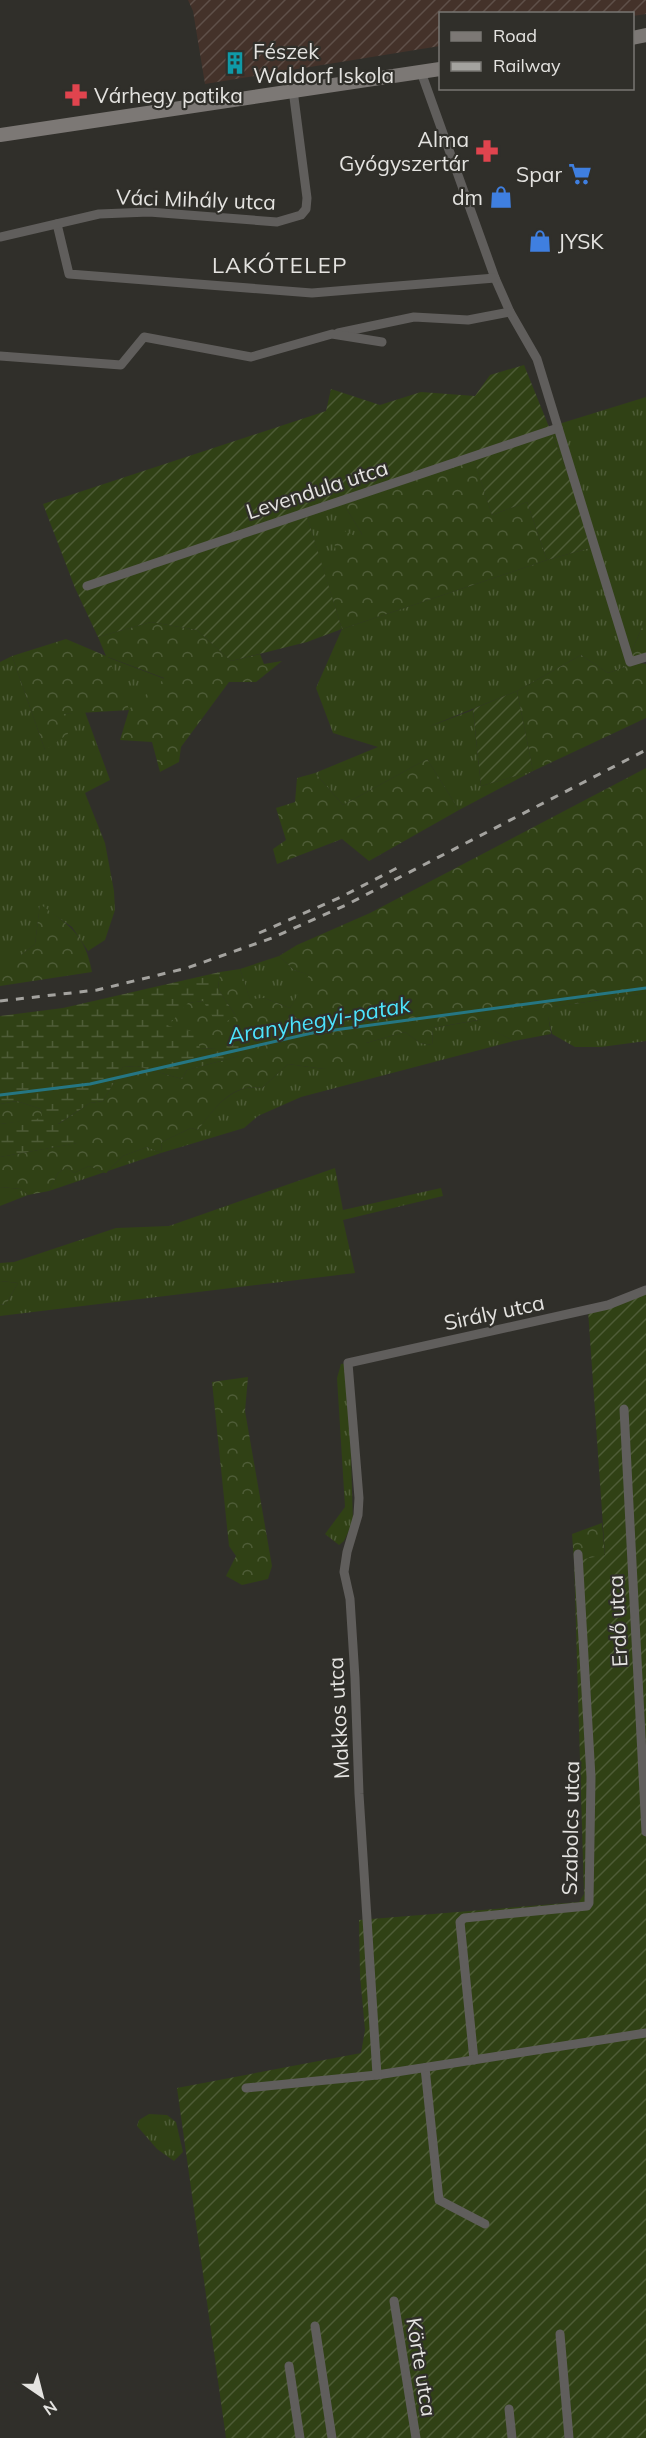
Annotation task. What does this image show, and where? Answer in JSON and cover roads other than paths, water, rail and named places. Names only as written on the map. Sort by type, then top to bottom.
[{"type":"main road","points":[[0,135],[439,69]]},
{"type":"street","points":[[421,72],[495,278],[510,312],[537,359],[630,662],[646,657]]},
{"type":"street","name":"Váci Mihály utca","points":[[0,237],[99,214],[149,212],[277,222],[301,216],[306,209],[307,198],[293,90]]},
{"type":"street","points":[[57,224],[69,274],[312,293],[495,278]]},
{"type":"street","points":[[0,356],[121,365],[144,337],[251,357],[332,334],[414,317],[468,320],[510,312]]},
{"type":"street","points":[[332,334],[382,342]]},
{"type":"street","name":"Levendula utca","points":[[87,586],[558,428]]},
{"type":"street","name":"Sirály utca","points":[[348,1363],[608,1305],[646,1290]]},
{"type":"street","name":"Makkos utca","points":[[348,1363],[359,1498],[358,1515],[347,1552],[344,1572],[350,1599],[359,1794],[377,2075]]},
{"type":"street","name":"Erdő utca","points":[[624,1408],[646,1832]]},
{"type":"street","name":"Szabolcs utca","points":[[474,2060],[460,1922],[464,1918],[587,1906],[589,1903],[591,1777],[578,1554]]},
{"type":"street","points":[[246,2088],[377,2075],[646,2033]]},
{"type":"street","points":[[425,2068],[439,2200],[485,2224]]},
{"type":"street","name":"Körte utca","points":[[394,2301],[416,2438]]},
{"type":"street","points":[[315,2326],[332,2438]]},
{"type":"street","points":[[561,2334],[569,2438]]},
{"type":"street","points":[[289,2366],[300,2438]]},
{"type":"street","points":[[509,2409],[512,2438]]},
{"type":"waterway","name":"Aranyhegyi-patak","points":[[0,1095],[90,1084],[312,1033],[646,988]]},
{"type":"railway","points":[[0,1001],[97,990],[187,968],[272,938],[346,905],[646,750]]},
{"type":"railway","points":[[259,933],[341,897],[397,868]]},
{"type":"place","name":"Fészek Waldorf Iskola","points":[[235,63]]},
{"type":"place","name":"Várhegy patika","points":[[76,95]]},
{"type":"place","name":"Alma Gyógyszertár","points":[[487,151]]},
{"type":"place","name":"Spar","points":[[580,174]]},
{"type":"place","name":"dm","points":[[501,197]]},
{"type":"place","name":"JYSK","points":[[540,241]]},
{"type":"district","name":"LAKÓTELEP","points":[[280,265]]}]
